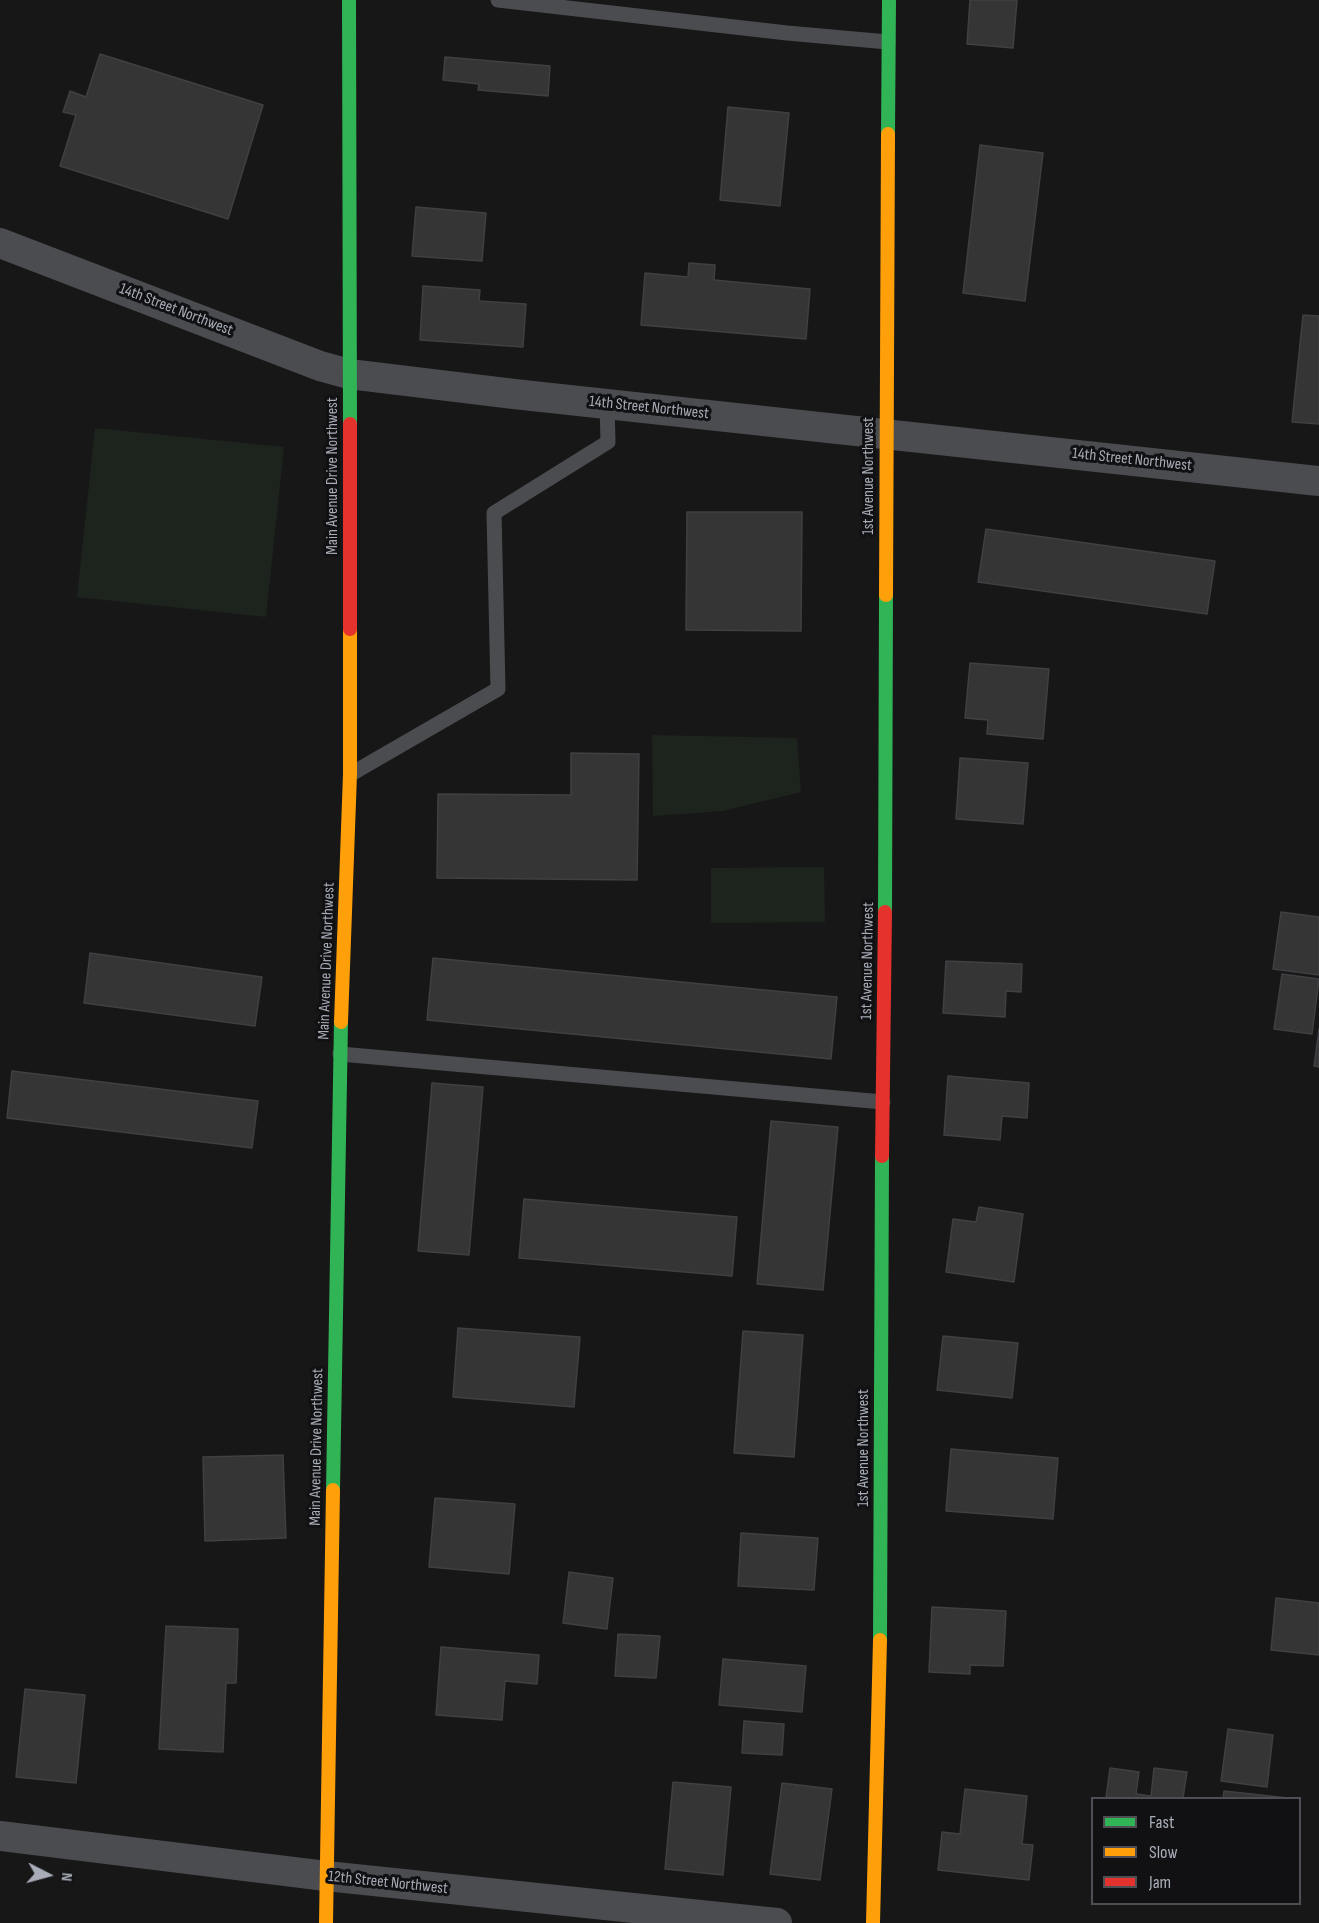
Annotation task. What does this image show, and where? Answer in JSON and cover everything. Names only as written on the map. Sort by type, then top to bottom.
[{"type":"street","name":"Main Avenue Drive Northwest","points":[[326,1923],[340,1054],[350,774],[349,0]]},
{"type":"street","name":"1st Avenue Northwest","points":[[873,1923],[881,1578],[889,0]]},
{"type":"street","name":"14th Street Northwest","points":[[0,243],[320,366],[349,374],[1319,481]]},
{"type":"street","name":"12th Street Northwest","points":[[0,1836],[326,1876],[777,1923]]},
{"type":"lane","points":[[498,0],[787,33],[888,42]]},
{"type":"lane","points":[[350,774],[498,689],[494,513],[608,442],[608,404]]},
{"type":"lane","points":[[340,1054],[883,1102]]},
{"type":"shaded area","points":[[95,428],[284,447],[266,617],[77,597]]},
{"type":"shaded area","points":[[652,735],[797,738],[801,792],[723,811],[653,816]]},
{"type":"shaded area","points":[[824,867],[825,922],[711,923],[711,868]]},
{"type":"building","points":[[970,0],[1017,0],[1013,48],[967,44]]},
{"type":"building","points":[[100,54],[263,105],[228,219],[60,166],[76,115],[63,112],[70,91],[86,97]]},
{"type":"building","points":[[445,57],[550,66],[548,96],[478,90],[479,84],[443,80]]},
{"type":"building","points":[[728,107],[789,113],[780,206],[720,200]]},
{"type":"building","points":[[980,145],[1043,153],[1025,301],[963,293]]},
{"type":"building","points":[[416,207],[486,213],[482,261],[412,256]]},
{"type":"building","points":[[689,263],[715,265],[714,280],[810,289],[806,339],[641,325],[645,273],[688,277]]},
{"type":"building","points":[[423,286],[480,290],[479,301],[526,304],[523,347],[420,340]]},
{"type":"building","points":[[1303,315],[1319,316],[1319,424],[1292,422]]},
{"type":"building","points":[[687,512],[802,512],[801,631],[686,630]]},
{"type":"building","points":[[986,529],[1215,561],[1207,614],[978,582]]},
{"type":"building","points":[[970,663],[1049,669],[1043,739],[987,734],[988,720],[965,718]]},
{"type":"building","points":[[571,753],[639,754],[637,880],[437,878],[438,794],[571,795]]},
{"type":"building","points":[[960,758],[1028,763],[1023,824],[956,819]]},
{"type":"building","points":[[1281,912],[1319,917],[1319,975],[1273,969]]},
{"type":"building","points":[[90,953],[262,977],[255,1026],[84,1003]]},
{"type":"building","points":[[433,958],[837,997],[831,1059],[427,1020]]},
{"type":"building","points":[[946,961],[1022,964],[1021,992],[1006,991],[1005,1017],[943,1013]]},
{"type":"building","points":[[1282,974],[1319,979],[1312,1034],[1274,1029]]},
{"type":"building","points":[[1319,1029],[1319,1067],[1314,1066]]},
{"type":"building","points":[[12,1071],[258,1101],[252,1148],[7,1118]]},
{"type":"building","points":[[948,1076],[1029,1083],[1027,1118],[1002,1116],[1000,1140],[944,1135]]},
{"type":"building","points":[[432,1083],[483,1087],[469,1255],[418,1251]]},
{"type":"building","points":[[771,1121],[838,1127],[823,1290],[757,1284]]},
{"type":"building","points":[[524,1199],[737,1217],[732,1276],[519,1258]]},
{"type":"building","points":[[979,1207],[1023,1214],[1014,1282],[946,1272],[953,1219],[976,1222]]},
{"type":"building","points":[[458,1328],[580,1337],[574,1407],[453,1397]]},
{"type":"building","points":[[743,1331],[803,1335],[794,1457],[734,1453]]},
{"type":"building","points":[[943,1336],[1018,1343],[1012,1398],[937,1390]]},
{"type":"building","points":[[951,1449],[1058,1458],[1053,1519],[946,1511]]},
{"type":"building","points":[[283,1455],[286,1538],[205,1541],[203,1457]]},
{"type":"building","points":[[435,1498],[515,1504],[509,1574],[429,1567]]},
{"type":"building","points":[[741,1533],[818,1538],[814,1590],[738,1586]]},
{"type":"building","points":[[569,1572],[613,1578],[607,1629],[563,1623]]},
{"type":"building","points":[[1276,1598],[1319,1603],[1319,1655],[1271,1650]]},
{"type":"building","points":[[932,1607],[1006,1611],[1003,1666],[970,1665],[970,1674],[929,1672]]},
{"type":"building","points":[[166,1626],[238,1629],[236,1683],[226,1683],[223,1752],[159,1749]]},
{"type":"building","points":[[618,1634],[660,1636],[656,1678],[615,1676]]},
{"type":"building","points":[[441,1647],[539,1655],[537,1684],[505,1681],[502,1720],[436,1715]]},
{"type":"building","points":[[723,1659],[806,1666],[802,1712],[719,1705]]},
{"type":"building","points":[[25,1689],[85,1695],[76,1783],[16,1777]]},
{"type":"building","points":[[744,1721],[784,1724],[782,1755],[742,1753]]},
{"type":"building","points":[[1228,1729],[1273,1735],[1267,1787],[1221,1781]]},
{"type":"building","points":[[1110,1768],[1139,1772],[1136,1794],[1151,1796],[1154,1768],[1187,1772],[1183,1797],[1106,1797]]},
{"type":"building","points":[[673,1782],[731,1787],[723,1875],[665,1869]]},
{"type":"building","points":[[782,1783],[832,1789],[820,1880],[770,1874]]},
{"type":"building","points":[[965,1789],[1027,1796],[1022,1844],[1033,1845],[1029,1880],[938,1870],[942,1832],[960,1834]]},
{"type":"building","points":[[1224,1791],[1279,1797],[1223,1797]]},
{"type":"traffic: fast","points":[[349,0],[350,424]]},
{"type":"traffic: fast","points":[[888,134],[889,0]]},
{"type":"traffic: fast","points":[[885,912],[886,595]]},
{"type":"traffic: fast","points":[[333,1490],[341,1022]]},
{"type":"traffic: fast","points":[[880,1640],[882,1156]]},
{"type":"traffic: slow","points":[[886,595],[888,134]]},
{"type":"traffic: slow","points":[[341,1022],[350,774],[350,629]]},
{"type":"traffic: slow","points":[[326,1923],[333,1490]]},
{"type":"traffic: slow","points":[[873,1923],[880,1640]]},
{"type":"traffic: jam","points":[[350,424],[350,629]]},
{"type":"traffic: jam","points":[[882,1156],[885,912]]}]
